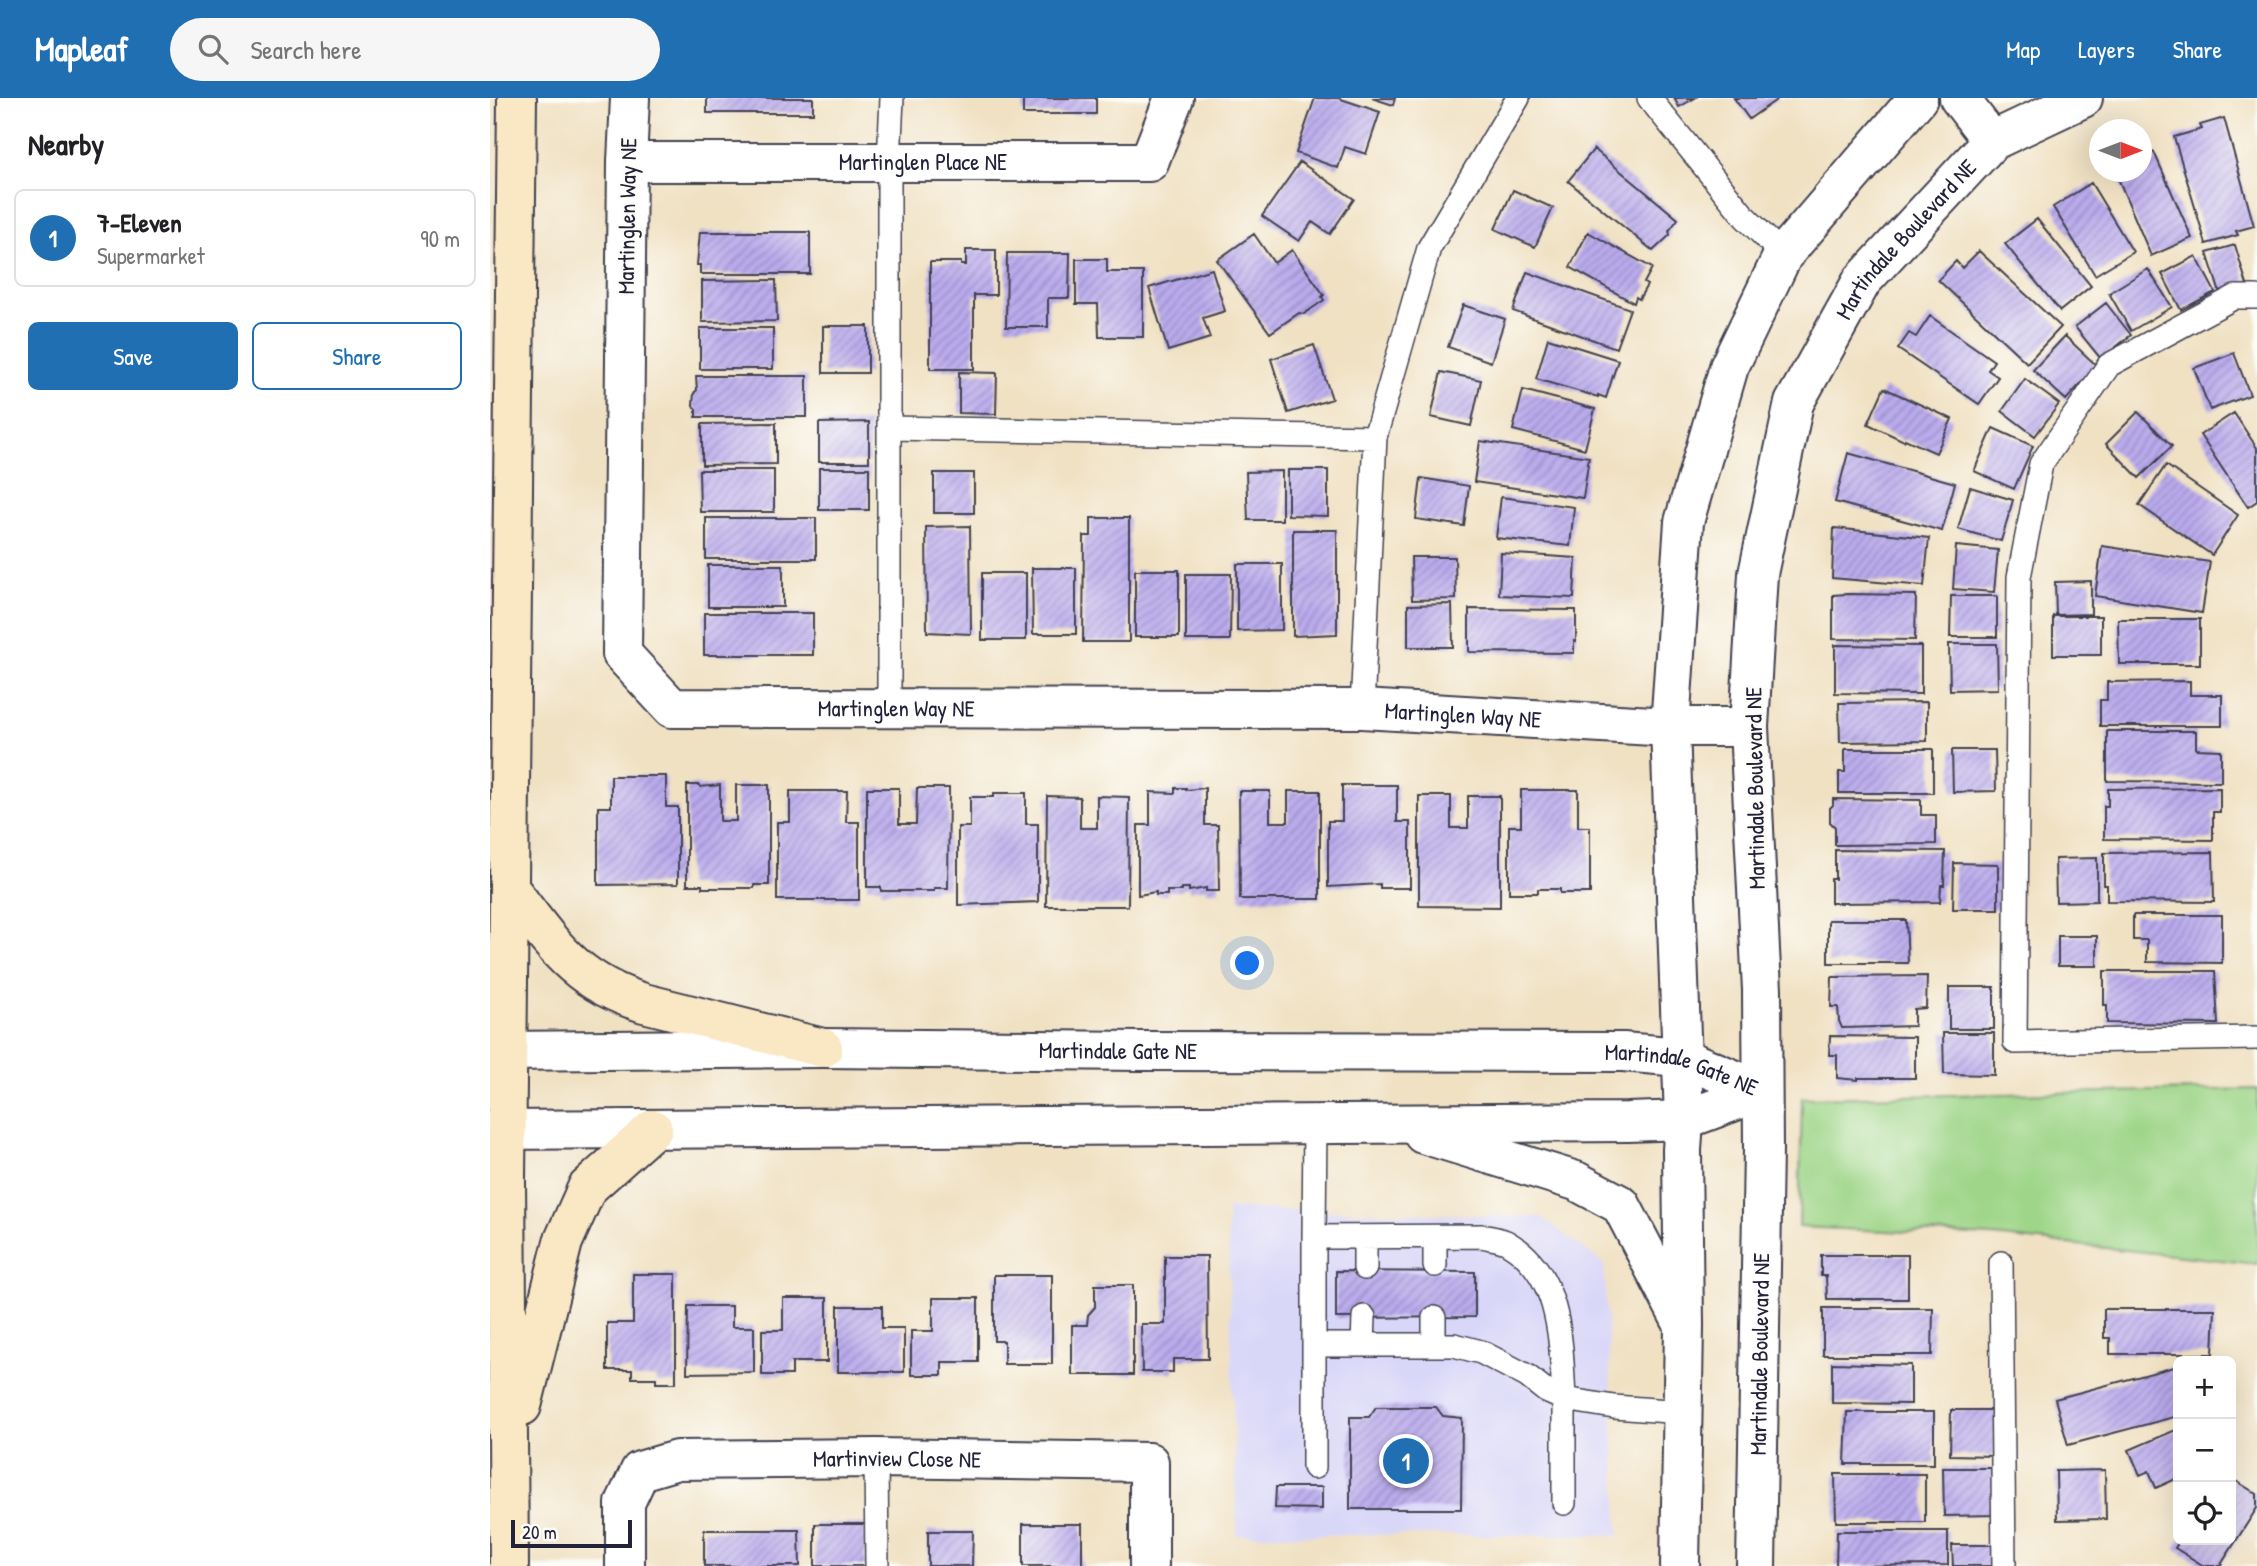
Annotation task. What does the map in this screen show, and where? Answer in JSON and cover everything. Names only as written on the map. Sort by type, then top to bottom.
[{"type":"main road","points":[[509,1566],[509,1456],[498,1130],[499,1051],[509,888],[517,98]]},
{"type":"main road","points":[[509,888],[564,959],[589,979],[643,1003],[823,1048]]},
{"type":"main road","points":[[509,1456],[563,1242],[587,1188],[653,1129]]},
{"type":"street","name":"Martinglen Way NE","points":[[630,98],[622,654],[672,708],[1362,709],[1670,727],[1749,727]]},
{"type":"street","name":"Martinglen Place NE","points":[[627,162],[1149,162],[1174,98]]},
{"type":"street","points":[[1680,1566],[1684,1120],[1670,727],[1684,522],[1729,367],[1783,255],[1918,98]]},
{"type":"street","points":[[1959,98],[1992,141]]},
{"type":"street","name":"Martindale Boulevard NE","points":[[1756,1566],[1762,990],[1749,727],[1758,574],[1794,403],[1861,281],[1992,141],[2083,98]]},
{"type":"street","name":"Martindale Gate NE","points":[[499,1051],[823,1048],[1609,1052],[1681,1057],[1762,1091]]},
{"type":"street","name":"Martindale Gate NE","points":[[498,1130],[1684,1120],[1762,1091]]},
{"type":"street","points":[[1384,1122],[1576,1181],[1621,1205],[1684,1326]]},
{"type":"street","name":"Martinview Close NE","points":[[625,1566],[625,1503],[639,1471],[677,1460],[876,1458],[1149,1462],[1150,1566]]},
{"type":"lane","points":[[889,708],[889,162],[892,98]]},
{"type":"lane","points":[[1362,709],[1375,437],[1429,248],[1518,98]]},
{"type":"lane","points":[[1649,98],[1745,217],[1783,255]]},
{"type":"lane","points":[[2257,297],[2235,297],[2109,365],[2041,464],[2018,577],[2015,1042],[2257,1038]]},
{"type":"lane","points":[[889,428],[1375,437]]},
{"type":"lane","points":[[1314,1467],[1315,1123]]},
{"type":"lane","points":[[1314,1237],[1482,1236],[1507,1242],[1526,1257],[1544,1280],[1555,1306],[1564,1399],[1564,1503]]},
{"type":"lane","points":[[1365,1237],[1365,1268]]},
{"type":"lane","points":[[1435,1237],[1435,1265]]},
{"type":"lane","points":[[2001,1263],[2004,1566]]},
{"type":"lane","points":[[1363,1345],[1364,1317]]},
{"type":"lane","points":[[1434,1318],[1434,1345]]},
{"type":"lane","points":[[1314,1345],[1454,1345],[1481,1352],[1527,1376],[1545,1391],[1564,1399],[1614,1407],[1682,1412]]},
{"type":"lane","points":[[876,1458],[877,1566]]},
{"type":"shaded area","points":[[1227,1208],[1542,1217],[1604,1264],[1619,1535],[1237,1535]]},
{"type":"green space","points":[[2257,1089],[2257,1264],[1992,1236],[1799,1227],[1802,1098]]},
{"type":"building","points":[[707,98],[813,98],[813,113],[707,113]]},
{"type":"building","points":[[1023,98],[1096,98],[1096,114],[1023,114]]},
{"type":"building","points":[[1315,98],[1338,98],[1380,112],[1366,154],[1345,147],[1338,168],[1296,153]]},
{"type":"building","points":[[1372,98],[1395,98],[1393,105]]},
{"type":"building","points":[[1674,98],[1695,98],[1679,107]]},
{"type":"building","points":[[1734,98],[1779,98],[1749,119]]},
{"type":"building","points":[[2224,118],[2254,226],[2236,231],[2238,235],[2206,244],[2174,137],[2202,129],[2200,125]]},
{"type":"building","points":[[1594,149],[1678,219],[1669,231],[1670,235],[1653,251],[1568,181]]},
{"type":"building","points":[[2154,152],[2192,238],[2151,256],[2120,182],[2152,182]]},
{"type":"building","points":[[1300,162],[1354,199],[1330,234],[1312,222],[1299,241],[1262,216]]},
{"type":"building","points":[[2091,183],[2133,252],[2095,275],[2053,207]]},
{"type":"building","points":[[1513,190],[1553,208],[1535,247],[1495,229]]},
{"type":"building","points":[[2037,219],[2091,286],[2060,311],[2005,244]]},
{"type":"building","points":[[700,232],[810,232],[810,274],[700,274],[700,265],[697,265]]},
{"type":"building","points":[[1588,232],[1652,268],[1644,283],[1647,285],[1634,303],[1570,267]]},
{"type":"building","points":[[1254,234],[1274,263],[1292,250],[1324,295],[1324,300],[1317,305],[1304,314],[1299,313],[1270,333],[1217,260]]},
{"type":"building","points":[[2235,245],[2247,285],[2220,293],[2207,253]]},
{"type":"building","points":[[966,250],[996,250],[996,295],[974,295],[974,369],[930,369],[930,262],[961,262],[961,265],[966,265]]},
{"type":"building","points":[[1979,251],[2061,327],[2027,363],[1938,280],[1956,261],[1962,268]]},
{"type":"building","points":[[1007,253],[1070,253],[1069,298],[1048,298],[1048,327],[1006,327]]},
{"type":"building","points":[[2196,256],[2215,292],[2181,310],[2162,274]]},
{"type":"building","points":[[1076,259],[1107,259],[1107,272],[1143,272],[1143,337],[1099,337],[1098,304],[1076,304]]},
{"type":"building","points":[[1212,269],[1225,311],[1203,318],[1210,338],[1168,351],[1149,288]]},
{"type":"building","points":[[2148,269],[2172,307],[2131,331],[2109,293]]},
{"type":"building","points":[[1527,272],[1630,309],[1616,348],[1513,311]]},
{"type":"building","points":[[776,280],[777,321],[702,322],[702,281]]},
{"type":"building","points":[[2106,303],[2131,335],[2101,359],[2075,327]]},
{"type":"building","points":[[1463,305],[1505,319],[1491,362],[1448,347]]},
{"type":"building","points":[[1930,316],[1994,361],[1988,370],[1998,377],[1979,404],[1898,349],[1909,333],[1916,337]]},
{"type":"building","points":[[823,326],[868,326],[868,373],[823,373]]},
{"type":"building","points":[[700,328],[773,328],[773,369],[700,369]]},
{"type":"building","points":[[2065,336],[2097,366],[2066,400],[2033,370]]},
{"type":"building","points":[[1548,338],[1618,360],[1606,398],[1536,379]]},
{"type":"building","points":[[1314,345],[1332,399],[1288,413],[1271,359]]},
{"type":"building","points":[[2234,353],[2250,395],[2210,410],[2194,368]]},
{"type":"building","points":[[959,372],[997,373],[996,414],[959,413]]},
{"type":"building","points":[[1441,372],[1481,380],[1471,426],[1431,417]]},
{"type":"building","points":[[696,376],[807,376],[807,417],[696,417],[696,409],[693,406],[694,393],[697,390]]},
{"type":"building","points":[[2025,379],[2059,404],[2035,436],[2002,411]]},
{"type":"building","points":[[1884,388],[1952,419],[1936,453],[1868,424]]},
{"type":"building","points":[[1523,390],[1595,409],[1585,449],[1513,430]]},
{"type":"building","points":[[2138,412],[2172,446],[2139,478],[2106,444]]},
{"type":"building","points":[[2234,413],[2257,448],[2257,501],[2248,507],[2200,435]]},
{"type":"building","points":[[869,422],[869,462],[819,462],[819,423]]},
{"type":"building","points":[[776,423],[776,464],[702,465],[702,424]]},
{"type":"building","points":[[1993,428],[2033,446],[2014,489],[1974,471]]},
{"type":"building","points":[[1480,441],[1589,457],[1583,498],[1474,482]]},
{"type":"building","points":[[1848,453],[1955,483],[1942,531],[1835,502]]},
{"type":"building","points":[[2166,465],[2238,515],[2212,555],[2139,505]]},
{"type":"building","points":[[819,468],[869,468],[869,510],[819,510]]},
{"type":"building","points":[[699,470],[774,470],[774,512],[700,512]]},
{"type":"building","points":[[1288,470],[1328,470],[1328,516],[1288,515]]},
{"type":"building","points":[[1282,471],[1282,520],[1248,520],[1246,472]]},
{"type":"building","points":[[934,473],[974,473],[974,513],[934,513]]},
{"type":"building","points":[[1421,478],[1469,486],[1464,526],[1416,519]]},
{"type":"building","points":[[1970,487],[2013,500],[2001,541],[1958,529]]},
{"type":"building","points":[[1501,497],[1574,507],[1570,546],[1496,538]]},
{"type":"building","points":[[706,518],[816,518],[816,559],[706,559]]},
{"type":"building","points":[[1091,518],[1129,518],[1129,642],[1083,642],[1084,536],[1091,536]]},
{"type":"building","points":[[970,526],[971,634],[927,632],[926,527]]},
{"type":"building","points":[[1834,528],[1929,538],[1924,586],[1832,578]]},
{"type":"building","points":[[1293,530],[1337,530],[1337,634],[1293,636]]},
{"type":"building","points":[[1956,546],[1998,550],[1994,592],[1953,589]]},
{"type":"building","points":[[2102,546],[2210,562],[2202,613],[2095,596]]},
{"type":"building","points":[[1501,553],[1576,558],[1574,598],[1499,595]]},
{"type":"building","points":[[1411,557],[1455,557],[1456,599],[1412,600]]},
{"type":"building","points":[[1237,564],[1282,564],[1282,630],[1237,631]]},
{"type":"building","points":[[708,565],[783,565],[783,607],[708,607]]},
{"type":"building","points":[[1032,568],[1076,568],[1076,634],[1033,634]]},
{"type":"building","points":[[1135,570],[1179,570],[1179,637],[1135,637]]},
{"type":"building","points":[[982,573],[1026,573],[1026,640],[982,640]]},
{"type":"building","points":[[1186,574],[1231,574],[1230,640],[1186,640]]},
{"type":"building","points":[[2091,581],[2091,614],[2056,615],[2055,582]]},
{"type":"building","points":[[1833,595],[1916,595],[1915,640],[1833,639]]},
{"type":"building","points":[[1951,596],[1997,596],[1997,637],[1950,637]]},
{"type":"building","points":[[1452,604],[1453,647],[1408,647],[1408,605]]},
{"type":"building","points":[[1469,609],[1576,610],[1574,653],[1469,652]]},
{"type":"building","points":[[704,613],[813,613],[813,655],[704,655]]},
{"type":"building","points":[[2053,616],[2101,616],[2101,655],[2053,655]]},
{"type":"building","points":[[2118,619],[2200,619],[2200,664],[2119,664]]},
{"type":"building","points":[[1949,644],[1997,644],[1998,689],[1950,690]]},
{"type":"building","points":[[1835,645],[1921,646],[1921,694],[1835,693]]},
{"type":"building","points":[[2190,681],[2190,695],[2222,695],[2222,726],[2100,726],[2100,700],[2107,700],[2107,682]]},
{"type":"building","points":[[1927,702],[1927,741],[1840,742],[1839,703]]},
{"type":"building","points":[[2107,731],[2196,731],[2196,749],[2221,750],[2221,782],[2107,781]]},
{"type":"building","points":[[1845,749],[1933,749],[1933,793],[1839,793],[1839,772],[1845,772]]},
{"type":"building","points":[[1952,750],[1995,750],[1996,791],[1953,792]]},
{"type":"building","points":[[611,776],[666,776],[666,807],[678,807],[678,884],[598,885],[598,807],[611,807]]},
{"type":"building","points":[[687,785],[720,785],[720,821],[736,821],[736,785],[769,785],[769,885],[754,885],[754,888],[702,888],[702,885],[687,885]]},
{"type":"building","points":[[1342,785],[1397,785],[1397,822],[1410,822],[1410,888],[1380,888],[1380,884],[1328,887],[1328,821],[1342,821]]},
{"type":"building","points":[[867,788],[899,788],[899,824],[916,824],[917,788],[949,788],[948,888],[934,888],[934,891],[881,891],[881,887],[867,887]]},
{"type":"building","points":[[1175,788],[1205,788],[1205,825],[1218,825],[1219,891],[1206,891],[1206,888],[1189,891],[1189,888],[1182,888],[1182,891],[1167,891],[1167,895],[1156,895],[1156,892],[1138,895],[1138,825],[1150,825],[1150,792],[1175,793]]},
{"type":"building","points":[[2220,788],[2220,812],[2213,812],[2213,840],[2104,839],[2104,806],[2108,806],[2108,789]]},
{"type":"building","points":[[1521,790],[1578,790],[1578,827],[1590,827],[1590,893],[1560,893],[1560,889],[1538,889],[1538,893],[1509,893],[1509,826],[1521,826]]},
{"type":"building","points":[[790,791],[847,791],[846,822],[859,822],[859,900],[777,900],[777,822],[790,822]]},
{"type":"building","points":[[1239,791],[1270,791],[1270,822],[1288,822],[1288,791],[1320,791],[1320,899],[1240,899]]},
{"type":"building","points":[[994,793],[1026,793],[1026,824],[1038,824],[1038,902],[958,905],[958,827],[970,827],[970,797],[994,797]]},
{"type":"building","points":[[1047,796],[1080,797],[1080,828],[1097,828],[1097,796],[1129,797],[1128,906],[1046,906]]},
{"type":"building","points":[[1419,796],[1451,796],[1451,828],[1468,828],[1468,796],[1500,796],[1500,907],[1419,906]]},
{"type":"building","points":[[1833,799],[1921,800],[1921,815],[1936,815],[1936,844],[1835,845],[1835,827],[1830,822]]},
{"type":"building","points":[[1835,850],[1945,851],[1944,885],[1941,885],[1940,902],[1831,903],[1831,879],[1835,879]]},
{"type":"building","points":[[2213,852],[2214,902],[2107,901],[2104,853]]},
{"type":"building","points":[[2097,858],[2097,901],[2056,902],[2055,859]]},
{"type":"building","points":[[1954,863],[1998,864],[1998,909],[1953,909]]},
{"type":"building","points":[[2133,915],[2222,915],[2222,963],[2147,962],[2147,940],[2133,940]]},
{"type":"building","points":[[1828,920],[1906,920],[1908,963],[1828,963]]},
{"type":"building","points":[[2058,936],[2097,936],[2097,966],[2058,966]]},
{"type":"building","points":[[2104,971],[2215,971],[2218,1024],[2107,1023]]},
{"type":"building","points":[[1927,976],[1926,1008],[1914,1009],[1914,1026],[1842,1028],[1838,1007],[1831,1007],[1832,977]]},
{"type":"building","points":[[1949,987],[1994,987],[1994,1029],[1949,1029]]},
{"type":"building","points":[[1943,1033],[1994,1033],[1994,1075],[1944,1074]]},
{"type":"building","points":[[1830,1036],[1915,1037],[1915,1078],[1837,1078],[1837,1055],[1829,1055]]},
{"type":"building","points":[[1821,1255],[1908,1255],[1908,1299],[1827,1299],[1826,1276],[1821,1276]]},
{"type":"building","points":[[1165,1256],[1207,1256],[1208,1359],[1173,1359],[1173,1372],[1142,1372],[1141,1324],[1165,1324]]},
{"type":"building","points":[[1336,1271],[1475,1272],[1475,1317],[1336,1318]]},
{"type":"building","points":[[633,1274],[676,1274],[676,1383],[656,1383],[656,1378],[632,1378],[632,1370],[607,1370],[607,1323],[633,1323]]},
{"type":"building","points":[[994,1275],[1052,1275],[1052,1364],[1004,1364],[1004,1341],[994,1341]]},
{"type":"building","points":[[1095,1285],[1133,1285],[1133,1375],[1072,1375],[1072,1325],[1087,1325],[1088,1315],[1095,1307]]},
{"type":"building","points":[[783,1298],[827,1298],[827,1362],[792,1362],[792,1375],[762,1375],[762,1330],[783,1330]]},
{"type":"building","points":[[933,1298],[978,1298],[978,1362],[942,1362],[942,1375],[911,1375],[911,1331],[933,1331]]},
{"type":"building","points":[[688,1306],[732,1306],[732,1327],[754,1327],[754,1372],[687,1373]]},
{"type":"building","points":[[838,1306],[882,1306],[882,1328],[904,1328],[904,1372],[838,1372]]},
{"type":"building","points":[[1823,1308],[1933,1308],[1932,1355],[1823,1355]]},
{"type":"building","points":[[2104,1309],[2215,1309],[2213,1354],[2110,1354],[2110,1338],[2104,1338]]},
{"type":"building","points":[[1832,1363],[1911,1365],[1911,1404],[1832,1403]]},
{"type":"building","points":[[2173,1367],[2173,1417],[2068,1445],[2055,1399]]},
{"type":"building","points":[[1376,1407],[1436,1407],[1443,1416],[1462,1418],[1461,1509],[1350,1509],[1350,1417],[1369,1417]]},
{"type":"building","points":[[1951,1410],[1996,1410],[1995,1456],[1950,1455]]},
{"type":"building","points":[[1847,1412],[1934,1412],[1934,1464],[1845,1464]]},
{"type":"building","points":[[2173,1431],[2173,1480],[2156,1488],[2149,1471],[2140,1475],[2129,1450]]},
{"type":"building","points":[[1943,1468],[1993,1468],[1994,1515],[1944,1516]]},
{"type":"building","points":[[2105,1470],[2106,1519],[2057,1520],[2056,1471]]},
{"type":"building","points":[[1835,1474],[1925,1474],[1925,1522],[1836,1522]]},
{"type":"building","points":[[2236,1481],[2257,1494],[2257,1508],[2236,1541]]},
{"type":"building","points":[[1276,1487],[1322,1487],[1322,1509],[1275,1508]]},
{"type":"building","points":[[815,1524],[865,1524],[865,1566],[815,1566]]},
{"type":"building","points":[[1023,1524],[1082,1524],[1082,1566],[1023,1566]]},
{"type":"building","points":[[704,1530],[799,1530],[800,1566],[704,1566]]},
{"type":"building","points":[[928,1531],[973,1531],[972,1566],[928,1566]]},
{"type":"building","points":[[1837,1531],[1948,1531],[1948,1565],[1836,1566]]},
{"type":"building","points":[[1952,1545],[1994,1545],[1995,1566],[1953,1566]]},
{"type":"building","points":[[2177,1545],[2233,1545],[2220,1566],[2204,1566],[2175,1548]]},
{"type":"place","name":"7-Eleven","points":[[1406,1461]]}]
